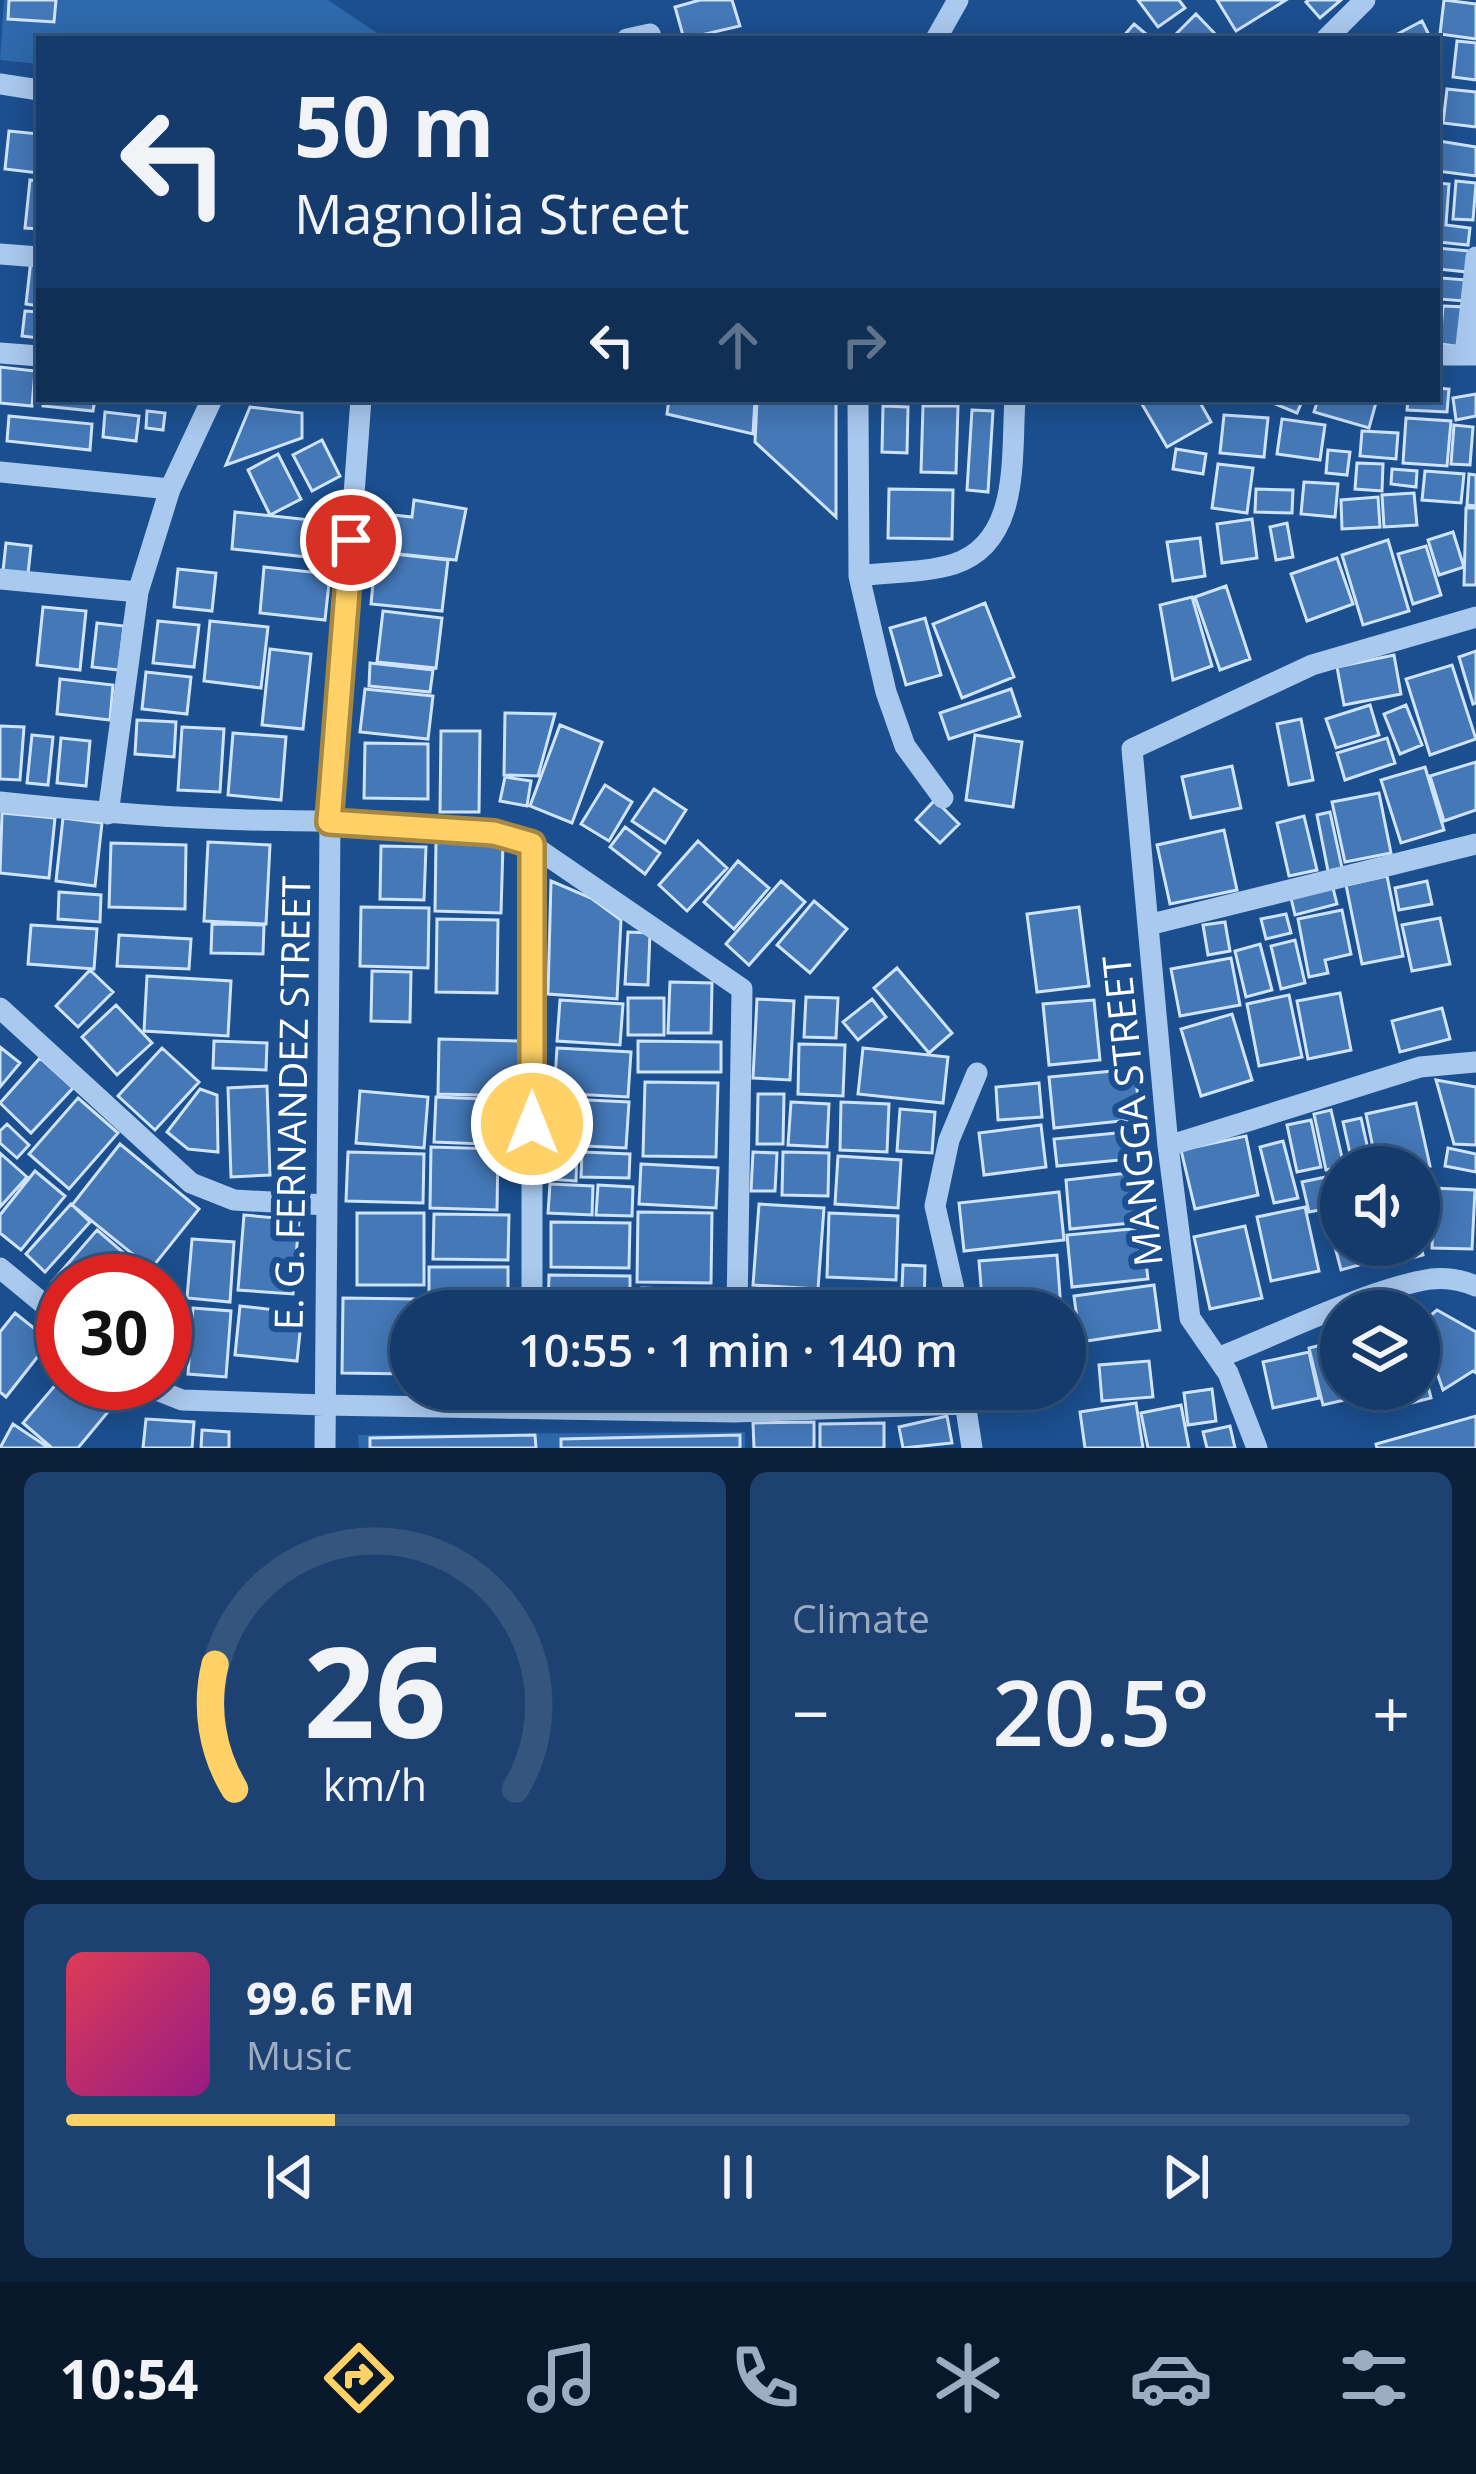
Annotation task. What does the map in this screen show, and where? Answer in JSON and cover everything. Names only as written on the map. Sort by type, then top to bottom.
[{"type":"street","points":[[938,36],[958,0]]},
{"type":"street","points":[[1329,36],[1365,0]]},
{"type":"street","points":[[0,84],[36,90]]},
{"type":"street","points":[[0,254],[36,257]]},
{"type":"street","points":[[1470,355],[1476,257]]},
{"type":"street","points":[[0,353],[36,356]]},
{"type":"street","points":[[108,814],[138,592],[170,489],[211,402]]},
{"type":"street","name":"E. G. FERNANDEZ STREET","points":[[325,1448],[329,822],[362,402]]},
{"type":"street","points":[[858,402],[859,575],[886,692],[905,746],[944,798]]},
{"type":"street","points":[[859,575],[951,565],[985,550],[1009,502],[1015,402]]},
{"type":"street","points":[[0,472],[170,489]]},
{"type":"street","points":[[0,579],[138,592]]},
{"type":"street","name":"MANGGA STREET","points":[[1257,1448],[1220,1357],[1190,1318],[1168,1145],[1132,749],[1312,665],[1476,617]]},
{"type":"street","points":[[0,802],[108,814],[494,833],[532,844],[742,989],[737,1290]]},
{"type":"street","points":[[532,844],[532,1290]]},
{"type":"street","points":[[1148,925],[1476,844]]},
{"type":"street","points":[[0,1008],[191,1183],[234,1200],[326,1204]]},
{"type":"street","points":[[1168,1145],[1420,1066],[1476,1062]]},
{"type":"street","points":[[954,1290],[935,1206],[954,1124],[976,1073]]},
{"type":"street","points":[[0,1268],[36,1298]]},
{"type":"street","points":[[1220,1357],[1432,1279],[1476,1286]]},
{"type":"street","points":[[192,1400],[390,1403]]},
{"type":"street","points":[[965,1410],[972,1448]]},
{"type":"shaded area","points":[[4,0],[328,0],[382,36],[36,36],[36,64],[0,60]]},
{"type":"shaded area","points":[[745,1432],[745,1448],[359,1448],[358,1435]]},
{"type":"building","points":[[9,0],[56,0],[54,22],[8,19]]},
{"type":"building","points":[[700,0],[732,0],[740,26],[683,36],[675,7]]},
{"type":"building","points":[[1138,0],[1179,0],[1185,8],[1158,27]]},
{"type":"building","points":[[1217,0],[1286,0],[1236,31]]},
{"type":"building","points":[[1341,0],[1320,18],[1306,2]]},
{"type":"building","points":[[1444,0],[1476,4],[1476,39],[1440,34]]},
{"type":"building","points":[[1196,14],[1217,36],[1174,36]]},
{"type":"building","points":[[1422,21],[1430,36],[1394,36]]},
{"type":"building","points":[[1134,24],[1148,36],[1124,36]]},
{"type":"building","points":[[1457,41],[1476,43],[1476,80],[1453,77]]},
{"type":"building","points":[[1447,89],[1476,92],[1476,127],[1443,123]]},
{"type":"building","points":[[9,131],[36,134],[36,173],[5,169]]},
{"type":"building","points":[[1440,141],[1476,147],[1476,176],[1440,171]]},
{"type":"building","points":[[30,180],[36,181],[36,229],[25,228]]},
{"type":"building","points":[[1456,181],[1476,183],[1473,220],[1453,219]]},
{"type":"building","points":[[1440,183],[1449,184],[1446,225],[1470,228],[1468,245],[1440,242]]},
{"type":"building","points":[[1440,248],[1470,251],[1468,272],[1440,269]]},
{"type":"building","points":[[31,260],[36,261],[36,306],[26,304]]},
{"type":"building","points":[[1441,278],[1467,280],[1464,301],[1440,299]]},
{"type":"building","points":[[1443,306],[1466,307],[1462,347],[1440,344]]},
{"type":"building","points":[[25,311],[36,312],[36,338],[22,336]]},
{"type":"building","points":[[0,367],[35,371],[32,406],[0,403]]},
{"type":"building","points":[[1440,388],[1449,389],[1447,412],[1407,410],[1408,402],[1440,402]]},
{"type":"building","points":[[1476,394],[1476,416],[1456,420],[1453,398]]},
{"type":"building","points":[[44,402],[94,402],[93,411],[43,406]]},
{"type":"building","points":[[669,402],[755,402],[753,434],[667,414]]},
{"type":"building","points":[[757,402],[836,402],[836,517],[755,442]]},
{"type":"building","points":[[1141,402],[1200,402],[1211,422],[1167,447]]},
{"type":"building","points":[[1276,402],[1302,402],[1297,413]]},
{"type":"building","points":[[1317,402],[1376,402],[1369,428],[1314,412]]},
{"type":"building","points":[[883,406],[908,407],[907,453],[882,452]]},
{"type":"building","points":[[923,406],[958,406],[956,473],[921,472]]},
{"type":"building","points":[[250,407],[302,413],[302,438],[226,465]]},
{"type":"building","points":[[972,410],[993,411],[988,492],[967,490]]},
{"type":"building","points":[[147,411],[165,413],[163,430],[146,428]]},
{"type":"building","points":[[105,412],[139,416],[136,441],[103,437]]},
{"type":"building","points":[[1224,415],[1268,418],[1264,457],[1220,453]]},
{"type":"building","points":[[9,416],[92,424],[90,450],[7,441]]},
{"type":"building","points":[[1406,418],[1451,421],[1447,466],[1403,463]]},
{"type":"building","points":[[1282,419],[1325,425],[1320,460],[1277,454]]},
{"type":"building","points":[[1454,425],[1473,427],[1470,465],[1451,464]]},
{"type":"building","points":[[1362,431],[1398,433],[1396,459],[1360,456]]},
{"type":"building","points":[[322,440],[340,476],[312,491],[293,455]]},
{"type":"building","points":[[1176,449],[1206,454],[1203,474],[1173,469]]},
{"type":"building","points":[[1328,450],[1350,452],[1347,475],[1326,473]]},
{"type":"building","points":[[278,454],[301,499],[270,515],[248,470]]},
{"type":"building","points":[[1357,463],[1383,464],[1382,491],[1355,489]]},
{"type":"building","points":[[1218,464],[1253,468],[1247,513],[1212,508]]},
{"type":"building","points":[[1392,469],[1417,471],[1416,487],[1391,484]]},
{"type":"building","points":[[1425,471],[1464,474],[1461,503],[1422,500]]},
{"type":"building","points":[[1469,474],[1476,475],[1476,506],[1467,505]]},
{"type":"building","points":[[1304,482],[1338,484],[1335,517],[1301,514]]},
{"type":"building","points":[[889,489],[953,490],[952,539],[888,538]]},
{"type":"building","points":[[1256,489],[1293,490],[1292,513],[1255,512]]},
{"type":"building","points":[[1414,493],[1417,525],[1384,527],[1382,495]]},
{"type":"building","points":[[1378,497],[1380,527],[1342,529],[1341,500]]},
{"type":"building","points":[[414,500],[466,509],[456,560],[370,551],[374,513],[412,517]]},
{"type":"building","points":[[1466,508],[1476,508],[1476,585],[1464,585]]},
{"type":"building","points":[[235,512],[311,520],[307,557],[232,549]]},
{"type":"building","points":[[1252,519],[1257,558],[1222,563],[1217,524]]},
{"type":"building","points":[[1287,523],[1293,557],[1276,560],[1270,527]]},
{"type":"building","points":[[1453,532],[1464,567],[1439,575],[1428,540]]},
{"type":"building","points":[[1200,538],[1205,576],[1173,581],[1167,542]]},
{"type":"building","points":[[1388,540],[1409,611],[1363,625],[1342,555]]},
{"type":"building","points":[[6,543],[31,546],[28,574],[3,571]]},
{"type":"building","points":[[1426,546],[1441,595],[1413,604],[1398,554]]},
{"type":"building","points":[[376,552],[448,560],[442,611],[371,604]]},
{"type":"building","points":[[1337,558],[1353,604],[1307,621],[1291,574]]},
{"type":"building","points":[[264,567],[330,574],[325,620],[260,613]]},
{"type":"building","points":[[178,569],[216,573],[212,611],[174,607]]},
{"type":"building","points":[[1226,586],[1250,659],[1220,670],[1195,597]]},
{"type":"building","points":[[1192,597],[1212,666],[1173,680],[1160,605]]},
{"type":"building","points":[[985,603],[1014,677],[962,698],[933,624]]},
{"type":"building","points":[[43,607],[86,611],[80,670],[37,665]]},
{"type":"building","points":[[383,611],[442,618],[436,668],[377,662]]},
{"type":"building","points":[[925,618],[941,675],[906,685],[890,628]]},
{"type":"building","points":[[158,621],[199,625],[194,667],[153,663]]},
{"type":"building","points":[[210,621],[268,627],[261,688],[204,681]]},
{"type":"building","points":[[97,623],[124,626],[119,670],[92,667]]},
{"type":"building","points":[[270,649],[311,654],[303,729],[262,725]]},
{"type":"building","points":[[1476,651],[1476,703],[1473,704],[1459,657]]},
{"type":"building","points":[[1394,655],[1401,694],[1344,705],[1337,667]]},
{"type":"building","points":[[370,663],[433,670],[430,692],[369,686]]},
{"type":"building","points":[[1452,665],[1476,739],[1430,755],[1406,679]]},
{"type":"building","points":[[146,672],[191,677],[187,714],[142,709]]},
{"type":"building","points":[[60,679],[113,685],[110,720],[57,714]]},
{"type":"building","points":[[365,689],[433,696],[428,739],[360,732]]},
{"type":"building","points":[[1011,689],[1020,716],[949,739],[940,713]]},
{"type":"building","points":[[1370,705],[1379,735],[1336,748],[1326,719]]},
{"type":"building","points":[[1406,705],[1422,745],[1400,754],[1384,714]]},
{"type":"building","points":[[505,713],[555,714],[538,776],[504,775]]},
{"type":"building","points":[[1301,719],[1313,780],[1289,785],[1277,724]]},
{"type":"building","points":[[137,720],[176,722],[174,757],[135,754]]},
{"type":"building","points":[[560,725],[602,742],[572,823],[530,806]]},
{"type":"building","points":[[0,726],[24,727],[20,780],[0,779]]},
{"type":"building","points":[[182,727],[224,729],[220,792],[178,790]]},
{"type":"building","points":[[441,731],[480,731],[479,812],[440,812]]},
{"type":"building","points":[[233,733],[286,737],[281,800],[228,795]]},
{"type":"building","points":[[32,735],[53,737],[48,785],[27,783]]},
{"type":"building","points":[[975,735],[1022,742],[1013,807],[966,800]]},
{"type":"building","points":[[61,738],[90,741],[86,786],[57,783]]},
{"type":"building","points":[[1387,738],[1395,763],[1345,780],[1337,753]]},
{"type":"building","points":[[365,743],[428,744],[428,799],[364,798]]},
{"type":"building","points":[[1476,762],[1476,810],[1444,821],[1430,776]]},
{"type":"building","points":[[1232,766],[1241,808],[1191,818],[1182,777]]},
{"type":"building","points":[[1425,767],[1444,830],[1401,843],[1381,780]]},
{"type":"building","points":[[505,777],[531,781],[527,806],[500,801]]},
{"type":"building","points":[[605,785],[632,802],[609,841],[581,824]]},
{"type":"building","points":[[654,789],[686,810],[665,843],[632,821]]},
{"type":"building","points":[[1379,793],[1391,853],[1345,862],[1332,802]]},
{"type":"building","points":[[935,800],[959,824],[940,843],[916,820]]},
{"type":"building","points":[[1330,812],[1342,868],[1328,871],[1317,815]]},
{"type":"building","points":[[2,813],[55,818],[49,878],[0,873]]},
{"type":"building","points":[[1304,816],[1317,870],[1289,876],[1277,823]]},
{"type":"building","points":[[63,818],[102,823],[95,886],[56,881]]},
{"type":"building","points":[[625,827],[660,853],[645,874],[610,847]]},
{"type":"building","points":[[1224,830],[1237,890],[1170,904],[1157,845]]},
{"type":"building","points":[[698,841],[727,868],[687,911],[659,885]]},
{"type":"building","points":[[208,842],[270,845],[266,924],[204,921]]},
{"type":"building","points":[[436,842],[503,844],[501,913],[435,911]]},
{"type":"building","points":[[111,843],[186,845],[185,909],[109,907]]},
{"type":"building","points":[[381,846],[426,847],[424,900],[380,899]]},
{"type":"building","points":[[738,861],[769,888],[734,929],[704,902]]},
{"type":"building","points":[[1387,876],[1403,956],[1362,964],[1346,885]]},
{"type":"building","points":[[551,881],[591,898],[621,920],[617,999],[548,994]]},
{"type":"building","points":[[781,881],[805,902],[749,965],[726,944]]},
{"type":"building","points":[[1427,881],[1432,904],[1399,910],[1395,888]]},
{"type":"building","points":[[1333,888],[1337,904],[1295,915],[1291,898]]},
{"type":"building","points":[[59,892],[101,895],[100,922],[58,919]]},
{"type":"building","points":[[814,901],[847,929],[810,973],[777,945]]},
{"type":"building","points":[[361,907],[429,908],[428,968],[360,966]]},
{"type":"building","points":[[1079,907],[1089,986],[1037,992],[1027,914]]},
{"type":"building","points":[[1342,910],[1351,954],[1325,960],[1328,973],[1309,977],[1298,919]]},
{"type":"building","points":[[1286,914],[1291,933],[1266,939],[1261,919]]},
{"type":"building","points":[[1440,918],[1450,964],[1412,971],[1402,925]]},
{"type":"building","points":[[437,919],[498,920],[497,993],[436,992]]},
{"type":"building","points":[[1225,922],[1230,951],[1208,955],[1203,925]]},
{"type":"building","points":[[212,924],[264,925],[263,954],[211,953]]},
{"type":"building","points":[[31,925],[97,929],[94,969],[28,964]]},
{"type":"building","points":[[628,932],[650,933],[648,985],[625,984]]},
{"type":"building","points":[[119,935],[191,939],[189,969],[117,966]]},
{"type":"building","points":[[1295,940],[1305,983],[1281,989],[1271,946]]},
{"type":"building","points":[[1260,944],[1272,990],[1246,997],[1235,951]]},
{"type":"building","points":[[1231,958],[1240,1005],[1180,1016],[1171,969]]},
{"type":"building","points":[[897,968],[952,1033],[929,1053],[874,988]]},
{"type":"building","points":[[90,970],[113,992],[78,1027],[56,1006]]},
{"type":"building","points":[[372,971],[411,972],[410,1022],[371,1021]]},
{"type":"building","points":[[147,976],[231,981],[228,1036],[144,1031]]},
{"type":"building","points":[[670,982],[712,983],[711,1033],[668,1033]]},
{"type":"building","points":[[1340,993],[1351,1050],[1308,1059],[1297,1001]]},
{"type":"building","points":[[1289,995],[1302,1057],[1259,1066],[1247,1004]]},
{"type":"building","points":[[806,997],[838,998],[836,1038],[804,1037]]},
{"type":"building","points":[[628,998],[664,998],[664,1035],[628,1035]]},
{"type":"building","points":[[757,999],[794,1001],[790,1080],[753,1078]]},
{"type":"building","points":[[872,999],[886,1017],[858,1040],[843,1022]]},
{"type":"building","points":[[560,1000],[623,1004],[620,1045],[557,1041]]},
{"type":"building","points":[[1094,1000],[1100,1060],[1049,1065],[1043,1004]]},
{"type":"building","points":[[116,1005],[152,1043],[117,1075],[82,1037]]},
{"type":"building","points":[[1442,1008],[1450,1039],[1400,1052],[1392,1021]]},
{"type":"building","points":[[1232,1014],[1252,1080],[1201,1096],[1181,1029]]},
{"type":"building","points":[[439,1039],[520,1041],[518,1096],[438,1094]]},
{"type":"building","points":[[214,1041],[267,1043],[266,1070],[213,1068]]},
{"type":"building","points":[[638,1041],[721,1042],[721,1072],[638,1072]]},
{"type":"building","points":[[799,1044],[845,1045],[843,1096],[798,1094]]},
{"type":"building","points":[[0,1047],[20,1063],[0,1087]]},
{"type":"building","points":[[162,1048],[199,1082],[155,1130],[118,1096]]},
{"type":"building","points":[[557,1048],[631,1052],[628,1097],[554,1093]]},
{"type":"building","points":[[863,1048],[948,1057],[943,1103],[858,1094]]},
{"type":"building","points":[[40,1058],[73,1088],[31,1133],[0,1103]]},
{"type":"building","points":[[1135,1069],[1140,1119],[1054,1128],[1049,1077]]},
{"type":"building","points":[[1436,1080],[1476,1087],[1476,1145],[1454,1144]]},
{"type":"building","points":[[645,1082],[718,1083],[716,1157],[643,1156]]},
{"type":"building","points":[[1039,1083],[1042,1117],[998,1120],[996,1087]]},
{"type":"building","points":[[267,1086],[270,1175],[231,1177],[228,1088]]},
{"type":"building","points":[[200,1089],[217,1095],[218,1152],[188,1149],[167,1132]]},
{"type":"building","points":[[360,1091],[428,1097],[424,1148],[356,1143]]},
{"type":"building","points":[[758,1094],[784,1094],[783,1144],[757,1144]]},
{"type":"building","points":[[436,1097],[485,1099],[483,1144],[434,1142]]},
{"type":"building","points":[[78,1098],[118,1133],[69,1189],[29,1154]]},
{"type":"building","points":[[566,1099],[629,1102],[626,1148],[564,1145]]},
{"type":"building","points":[[791,1102],[829,1104],[827,1147],[788,1145]]},
{"type":"building","points":[[841,1102],[889,1104],[887,1152],[840,1150]]},
{"type":"building","points":[[1416,1103],[1426,1146],[1373,1146],[1366,1114]]},
{"type":"building","points":[[900,1109],[935,1112],[932,1153],[897,1151]]},
{"type":"building","points":[[1331,1110],[1339,1146],[1321,1146],[1314,1114]]},
{"type":"building","points":[[1361,1118],[1367,1146],[1348,1146],[1343,1122]]},
{"type":"building","points":[[1311,1120],[1320,1167],[1297,1172],[1287,1125]]},
{"type":"building","points":[[7,1124],[29,1145],[17,1158],[0,1143],[0,1131]]},
{"type":"building","points":[[1041,1125],[1046,1167],[984,1175],[979,1133]]},
{"type":"building","points":[[1138,1131],[1141,1158],[1057,1166],[1054,1139]]},
{"type":"building","points":[[1246,1136],[1258,1195],[1195,1209],[1181,1150]]},
{"type":"building","points":[[1283,1141],[1298,1198],[1274,1203],[1260,1147]]},
{"type":"building","points":[[120,1144],[199,1209],[163,1254],[132,1254],[72,1205]]},
{"type":"building","points":[[431,1147],[498,1149],[497,1210],[430,1208]]},
{"type":"building","points":[[549,1148],[577,1149],[576,1181],[548,1179]]},
{"type":"building","points":[[1448,1148],[1476,1154],[1476,1172],[1445,1166]]},
{"type":"building","points":[[348,1152],[424,1154],[423,1203],[346,1201]]},
{"type":"building","points":[[582,1152],[630,1154],[629,1178],[581,1177]]},
{"type":"building","points":[[753,1152],[777,1153],[775,1191],[751,1191]]},
{"type":"building","points":[[783,1152],[829,1153],[828,1196],[782,1195]]},
{"type":"building","points":[[0,1153],[27,1177],[0,1207]]},
{"type":"building","points":[[838,1156],[901,1160],[898,1208],[835,1204]]},
{"type":"building","points":[[641,1164],[718,1168],[716,1208],[639,1204]]},
{"type":"building","points":[[35,1171],[65,1196],[21,1250],[0,1233],[0,1215]]},
{"type":"building","points":[[1137,1172],[1142,1222],[1070,1229],[1066,1180]]},
{"type":"building","points":[[1320,1178],[1320,1210],[1309,1212],[1302,1182]]},
{"type":"building","points":[[550,1184],[593,1186],[592,1215],[548,1213]]},
{"type":"building","points":[[598,1185],[633,1187],[632,1216],[596,1215]]},
{"type":"building","points":[[1440,1188],[1475,1190],[1472,1249],[1440,1248]]},
{"type":"building","points":[[1059,1192],[1064,1240],[964,1251],[959,1203]]},
{"type":"building","points":[[71,1204],[90,1222],[61,1254],[36,1254],[36,1263],[26,1254]]},
{"type":"building","points":[[759,1204],[824,1208],[818,1289],[753,1285]]},
{"type":"building","points":[[1305,1207],[1319,1271],[1271,1281],[1257,1217]]},
{"type":"building","points":[[638,1212],[712,1213],[711,1283],[637,1282]]},
{"type":"building","points":[[357,1213],[424,1213],[424,1285],[357,1285]]},
{"type":"building","points":[[829,1213],[898,1216],[896,1280],[827,1277]]},
{"type":"building","points":[[434,1214],[509,1215],[508,1260],[433,1259]]},
{"type":"building","points":[[244,1215],[299,1220],[293,1294],[238,1290]]},
{"type":"building","points":[[551,1222],[630,1223],[629,1268],[551,1267]]},
{"type":"building","points":[[1245,1226],[1262,1298],[1210,1309],[1194,1237]]},
{"type":"building","points":[[1142,1228],[1148,1279],[1072,1287],[1067,1235]]},
{"type":"building","points":[[97,1230],[125,1254],[76,1254]]},
{"type":"building","points":[[192,1239],[234,1242],[230,1302],[192,1298]]},
{"type":"building","points":[[1057,1255],[1060,1290],[981,1290],[979,1261]]},
{"type":"building","points":[[903,1265],[925,1266],[924,1290],[902,1290]]},
{"type":"building","points":[[429,1267],[508,1267],[508,1290],[429,1290]]},
{"type":"building","points":[[549,1275],[630,1276],[630,1290],[549,1290]]},
{"type":"building","points":[[1154,1285],[1160,1330],[1086,1341],[1086,1294]]},
{"type":"building","points":[[343,1298],[390,1299],[390,1374],[342,1373]]},
{"type":"building","points":[[240,1306],[302,1313],[297,1361],[235,1355]]},
{"type":"building","points":[[193,1308],[231,1311],[226,1377],[192,1374]]},
{"type":"building","points":[[1440,1312],[1476,1332],[1476,1373],[1443,1390]]},
{"type":"building","points":[[15,1313],[36,1330],[36,1359],[6,1397],[0,1392],[0,1332]]},
{"type":"building","points":[[1320,1345],[1320,1393],[1309,1348]]},
{"type":"building","points":[[1309,1352],[1319,1398],[1273,1408],[1263,1362]]},
{"type":"building","points":[[1149,1361],[1153,1397],[1102,1401],[1099,1365]]},
{"type":"building","points":[[1212,1389],[1216,1421],[1188,1425],[1184,1393]]},
{"type":"building","points":[[1136,1403],[1143,1448],[1085,1448],[1080,1412]]},
{"type":"building","points":[[1181,1405],[1189,1448],[1148,1448],[1141,1413]]},
{"type":"building","points":[[36,1408],[110,1410],[78,1448],[52,1448],[23,1423]]},
{"type":"building","points":[[947,1416],[952,1443],[903,1448],[899,1427]]},
{"type":"building","points":[[1476,1416],[1476,1448],[1377,1448],[1376,1444]]},
{"type":"building","points":[[146,1419],[194,1422],[192,1448],[143,1448]]},
{"type":"building","points":[[814,1422],[814,1448],[754,1448],[753,1423]]},
{"type":"building","points":[[884,1423],[884,1448],[820,1448],[820,1424]]},
{"type":"building","points":[[13,1424],[49,1448],[0,1448]]},
{"type":"building","points":[[1230,1426],[1235,1448],[1207,1448],[1203,1432]]},
{"type":"building","points":[[202,1430],[229,1432],[229,1448],[201,1448]]},
{"type":"building","points":[[535,1435],[536,1448],[370,1448],[370,1438]]},
{"type":"building","points":[[740,1435],[740,1448],[561,1448],[561,1439]]},
{"type":"route","points":[[351,540],[329,822],[494,833],[532,844],[532,1124]]}]
